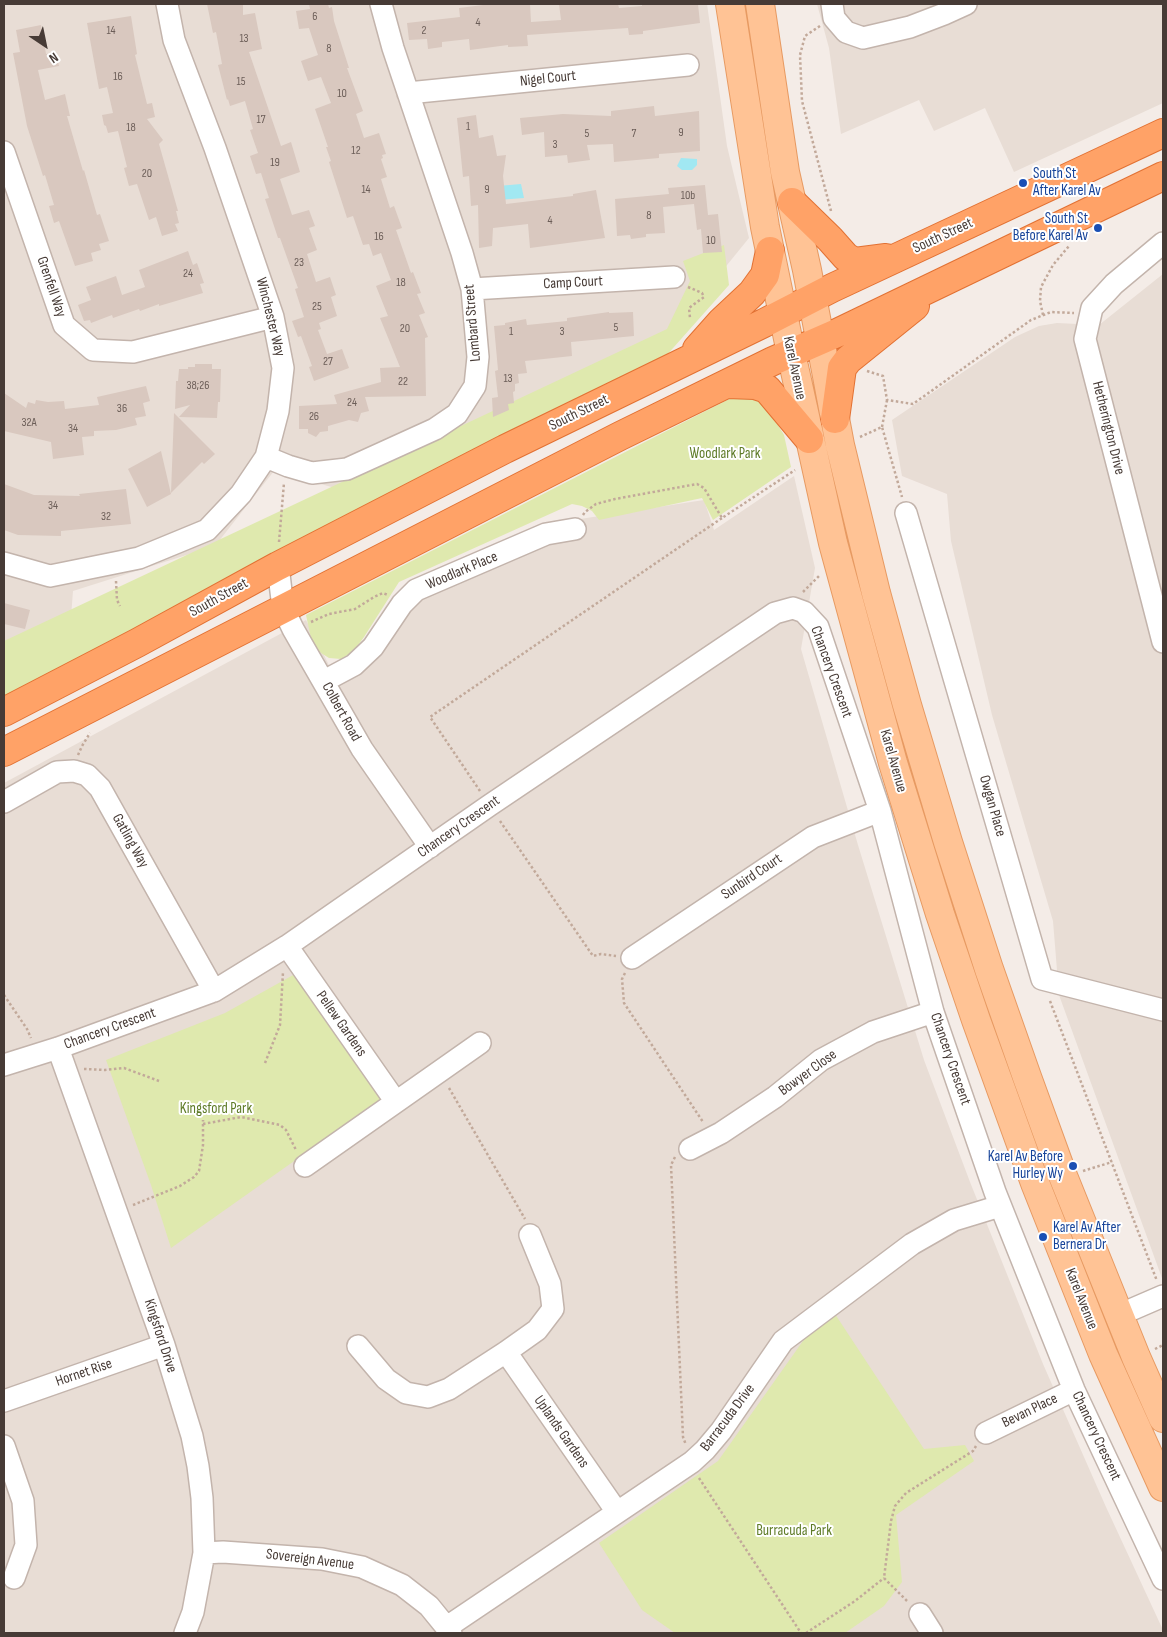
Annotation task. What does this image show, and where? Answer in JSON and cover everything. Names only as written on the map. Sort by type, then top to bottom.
[{"type":"highway","name":"South Street","points":[[4,712],[137,643],[278,566],[505,449],[812,298],[1163,133]]},
{"type":"highway","points":[[4,752],[288,618],[612,440],[790,353],[820,341],[1163,176]]},
{"type":"highway","points":[[792,202],[846,257],[855,262],[906,254]]},
{"type":"highway","points":[[688,359],[752,293],[765,275],[770,250]]},
{"type":"highway","points":[[835,419],[842,368],[848,360],[947,279]]},
{"type":"highway","points":[[726,384],[755,385],[767,389],[809,439]]},
{"type":"main road","name":"Karel Avenue","points":[[730,4],[770,250],[790,353],[833,543],[893,763],[940,914],[1035,1183],[1103,1354],[1163,1487]]},
{"type":"main road","name":"Karel Avenue","points":[[760,4],[771,85],[792,202],[840,445],[876,593],[909,714],[989,969],[1027,1077],[1063,1176],[1163,1418]]},
{"type":"street","name":"Winchester Way","points":[[4,563],[50,576],[139,558],[207,530],[242,494],[266,458],[278,410],[283,368],[273,317],[215,148],[174,40],[167,4]]},
{"type":"street","name":"Lombard Street","points":[[266,458],[312,473],[347,469],[435,429],[457,414],[476,386],[478,357],[472,290],[462,253],[393,48],[381,4]]},
{"type":"street","points":[[833,11],[846,32],[863,38],[910,27],[966,4]]},
{"type":"street","name":"Nigel Court","points":[[408,93],[688,65]]},
{"type":"street","name":"Grenfell Way","points":[[4,152],[64,325],[93,350],[133,352],[273,317]]},
{"type":"street","name":"Hetherington Drive","points":[[1163,243],[1114,284],[1092,308],[1086,339],[1163,642]]},
{"type":"street","name":"Camp Court","points":[[472,290],[674,277]]},
{"type":"street","name":"Owgan Place","points":[[906,513],[1042,979]]},
{"type":"street","name":"Woodlark Place","points":[[324,682],[354,665],[373,647],[402,604],[416,590],[546,534],[576,529]]},
{"type":"street","name":"Colbert Road","points":[[278,566],[288,618],[362,748],[430,847]]},
{"type":"street","name":"Chancery Crescent","points":[[4,1066],[214,991],[287,946],[490,805],[775,613],[792,608],[804,612],[818,627],[880,810],[934,1012],[1000,1206],[1074,1390],[1163,1579]]},
{"type":"street","points":[[4,802],[57,772],[74,771]]},
{"type":"street","name":"Gatling Way","points":[[74,771],[88,775],[100,788],[214,991]]},
{"type":"street","name":"Sunbird Court","points":[[632,958],[813,837],[880,810]]},
{"type":"street","name":"Pellew Gardens","points":[[287,946],[396,1102]]},
{"type":"street","points":[[1042,979],[1163,1010]]},
{"type":"street","name":"Bowyer Close","points":[[690,1149],[721,1133],[775,1096],[821,1060],[873,1032],[934,1012]]},
{"type":"street","points":[[304,1166],[480,1043]]},
{"type":"street","name":"Kingsford Drive","points":[[58,1048],[118,1211],[164,1345],[192,1436],[202,1498],[204,1553],[193,1612],[185,1633]]},
{"type":"street","name":"Barracuda Drive","points":[[449,1630],[617,1512],[692,1462],[721,1431],[783,1341],[912,1244],[954,1220],[1000,1206]]},
{"type":"street","points":[[358,1346],[386,1379],[406,1393],[428,1397],[449,1389],[537,1330],[553,1309],[550,1284],[530,1235]]},
{"type":"street","points":[[1077,1290],[1119,1315]]},
{"type":"street","points":[[1103,1354],[1119,1315],[1161,1291]]},
{"type":"street","name":"Hornet Rise","points":[[4,1400],[164,1345]]},
{"type":"street","name":"Uplands Gardens","points":[[506,1352],[617,1512]]},
{"type":"street","name":"Bevan Place","points":[[986,1433],[1074,1390]]},
{"type":"street","points":[[4,1446],[23,1501],[26,1545],[14,1578]]},
{"type":"street","name":"Sovereign Avenue","points":[[204,1553],[223,1552],[322,1559],[362,1567],[402,1585],[429,1606],[449,1630]]},
{"type":"street","points":[[920,1614],[932,1633]]},
{"type":"path","points":[[832,212],[802,101],[800,56],[805,36],[833,11]]},
{"type":"path","points":[[1044,315],[1040,301],[1041,287],[1053,264],[1071,244]]},
{"type":"path","points":[[674,277],[692,290],[702,293],[704,297],[689,308],[690,318]]},
{"type":"path","points":[[887,400],[913,404],[1031,320],[1051,312],[1065,311],[1090,315]]},
{"type":"path","points":[[859,368],[882,376],[887,400],[882,427]]},
{"type":"path","points":[[278,566],[279,531],[285,474],[288,466]]},
{"type":"path","points":[[721,1133],[702,1121],[624,1003],[622,979],[632,958],[601,954],[593,956],[430,717],[797,469],[799,477]]},
{"type":"path","points":[[576,529],[585,512],[596,504],[690,484],[697,484],[704,488],[722,518]]},
{"type":"path","points":[[114,563],[117,600],[120,606]]},
{"type":"path","points":[[792,608],[801,593],[822,573]]},
{"type":"path","points":[[288,618],[355,609],[374,596],[383,593],[402,604]]},
{"type":"path","points":[[74,771],[88,734],[95,730]]},
{"type":"path","points":[[265,1063],[280,1024],[281,987],[287,946]]},
{"type":"path","points":[[1042,979],[1161,1291]]},
{"type":"path","points":[[68,1073],[78,1069],[105,1070],[124,1068],[159,1081]]},
{"type":"path","points":[[439,1072],[524,1214],[530,1235]]},
{"type":"path","points":[[118,1211],[180,1186],[194,1177],[199,1171],[203,1145],[203,1122],[241,1117],[280,1125],[286,1130],[304,1166]]},
{"type":"path","points":[[689,1451],[683,1437],[670,1165],[674,1158],[690,1149]]},
{"type":"path","points":[[806,1633],[855,1601],[884,1578],[891,1521],[895,1506],[906,1493],[973,1451],[986,1433]]},
{"type":"path","points":[[695,1471],[801,1633]]},
{"type":"path","points":[[884,1578],[920,1614]]},
{"type":"shaded area","points":[[4,4],[707,4],[727,146],[749,238],[671,334],[346,491],[274,471],[215,546],[73,591],[71,617],[4,647]]},
{"type":"shaded area","points":[[817,4],[1163,4],[1163,103],[1014,172],[985,108],[934,131],[919,100],[841,134],[829,48]]},
{"type":"shaded area","points":[[1163,274],[1163,1281],[1059,995],[1053,921],[992,715],[951,541],[947,494],[902,476],[892,420],[1015,337],[1039,326],[1057,323],[1099,325]]},
{"type":"shaded area","points":[[794,476],[815,568],[801,649],[858,845],[924,1060],[970,1182],[1043,1364],[1163,1633],[4,1633],[4,783],[306,620],[330,667],[358,658],[408,588],[541,525],[704,500],[714,530]]},
{"type":"green space","points":[[724,245],[729,285],[666,356],[4,696],[4,641],[667,329],[690,281],[683,261]]},
{"type":"green space","name":"Woodlark Park","points":[[737,395],[754,396],[764,402],[784,435],[791,467],[713,520],[702,498],[599,520],[592,511],[572,504],[399,582],[353,652],[341,659],[329,658],[321,653],[312,643],[306,615]]},
{"type":"green space","name":"Kingsford Park","points":[[295,974],[382,1099],[171,1248],[151,1185],[106,1060],[225,1013]]},
{"type":"green space","name":"Burracuda Park","points":[[835,1314],[924,1449],[965,1445],[974,1461],[896,1515],[902,1582],[884,1606],[845,1633],[675,1633],[642,1610],[599,1543],[718,1461],[810,1331]]},
{"type":"water","points":[[681,158],[697,159],[697,165],[692,170],[682,170],[677,166]]},
{"type":"water","points":[[521,184],[524,198],[498,200],[498,186]]},
{"type":"building","points":[[207,4],[243,4],[243,15],[255,13],[262,49],[249,52],[281,146],[291,142],[300,172],[280,179],[292,215],[309,210],[315,226],[309,228],[317,250],[307,254],[316,282],[330,277],[336,295],[331,297],[337,316],[319,323],[321,329],[318,330],[327,354],[342,349],[349,368],[314,381],[309,367],[312,366],[301,336],[298,337],[292,321],[304,317],[295,289],[298,288],[265,199],[269,198],[261,173],[256,174],[250,156],[258,153],[250,130],[253,129],[245,101],[230,106],[227,100],[218,65],[222,64],[216,32],[213,33]]},
{"type":"building","points":[[309,4],[328,4],[329,8],[332,7],[334,21],[349,68],[347,68],[363,111],[356,114],[364,138],[379,133],[386,154],[382,155],[383,158],[381,159],[387,177],[381,179],[390,208],[394,206],[402,228],[396,230],[411,273],[413,272],[421,293],[417,294],[425,313],[419,315],[428,337],[425,338],[426,396],[365,397],[369,411],[361,413],[358,422],[349,420],[328,426],[328,431],[320,432],[316,437],[308,433],[308,429],[299,429],[299,406],[337,404],[334,395],[381,382],[380,368],[400,367],[380,318],[388,316],[376,286],[391,280],[381,253],[373,256],[369,244],[363,245],[353,216],[347,218],[329,162],[331,161],[326,147],[328,147],[315,109],[331,103],[321,77],[308,81],[301,61],[318,55],[309,28],[299,29],[296,11],[310,9]]},
{"type":"building","points":[[491,4],[530,4],[531,22],[561,20],[559,4],[618,4],[619,8],[642,6],[642,4],[698,4],[700,23],[643,31],[643,34],[629,35],[628,28],[527,35],[528,46],[508,47],[508,45],[470,50],[469,39],[442,42],[442,47],[428,49],[427,39],[409,40],[407,23],[460,17],[459,8]]},
{"type":"building","points":[[131,16],[137,54],[135,55],[147,104],[152,103],[155,117],[147,119],[163,140],[159,144],[178,211],[176,211],[179,223],[175,224],[178,231],[162,236],[156,217],[149,220],[137,184],[129,186],[124,168],[127,167],[118,131],[108,133],[104,125],[102,115],[113,113],[107,87],[99,89],[87,23]]},
{"type":"building","points":[[41,25],[46,54],[56,52],[59,66],[38,70],[45,100],[65,94],[70,116],[67,116],[83,171],[97,215],[100,214],[109,241],[99,244],[101,250],[91,253],[93,261],[75,266],[59,221],[54,223],[49,206],[54,205],[27,126],[13,53],[20,52],[16,30]]},
{"type":"building","points":[[654,106],[655,116],[699,111],[700,151],[659,154],[659,158],[614,162],[613,144],[587,145],[590,160],[568,163],[567,155],[545,157],[544,132],[522,135],[520,118],[563,114],[611,116],[611,111]]},
{"type":"building","points":[[476,115],[479,138],[493,135],[497,156],[506,155],[503,176],[506,204],[573,196],[573,194],[596,190],[605,238],[530,248],[528,224],[493,228],[492,246],[479,248],[478,205],[471,206],[469,176],[463,177],[457,118]]},
{"type":"building","points":[[705,185],[708,215],[718,214],[722,252],[703,253],[701,229],[697,230],[694,204],[663,207],[665,233],[646,234],[646,237],[631,239],[630,235],[617,236],[615,199],[669,194],[668,188]]},
{"type":"building","points":[[188,251],[193,265],[197,263],[204,283],[200,284],[203,293],[159,306],[159,304],[140,311],[139,309],[113,318],[112,315],[91,323],[90,320],[84,321],[78,305],[91,300],[86,287],[116,276],[122,295],[145,287],[139,270]]},
{"type":"building","points":[[609,312],[633,312],[634,336],[571,342],[572,356],[525,361],[527,373],[518,374],[519,383],[515,384],[515,391],[513,392],[514,403],[508,404],[509,410],[493,417],[492,398],[498,397],[495,371],[498,370],[494,326],[526,319],[527,325],[567,321],[567,318]]},
{"type":"building","points":[[195,364],[212,364],[212,369],[221,369],[220,402],[218,402],[217,418],[179,417],[190,405],[175,409],[176,381],[178,381],[179,369],[195,367]]},
{"type":"building","points":[[146,386],[150,401],[143,403],[146,416],[135,418],[137,425],[116,430],[94,431],[94,436],[82,437],[84,455],[53,459],[51,442],[4,431],[4,393],[26,408],[28,402],[35,404],[36,400],[48,402],[64,401],[65,409],[99,405],[97,397]]},
{"type":"building","points":[[174,413],[215,454],[204,464],[202,462],[171,493]]},
{"type":"building","points":[[161,451],[171,494],[147,507],[128,469]]},
{"type":"building","points":[[4,484],[34,495],[80,496],[79,494],[126,489],[131,524],[61,531],[61,536],[18,535],[4,530]]},
{"type":"building","points":[[4,603],[30,610],[25,629],[4,624]]},
{"type":"place","name":"South St After Karel Av","points":[[1023,183]]},
{"type":"place","name":"South St Before Karel Av","points":[[1098,228]]},
{"type":"place","name":"Karel Av Before Hurley Wy","points":[[1073,1166]]},
{"type":"place","name":"Karel Av After Bernera Dr","points":[[1043,1237]]}]
